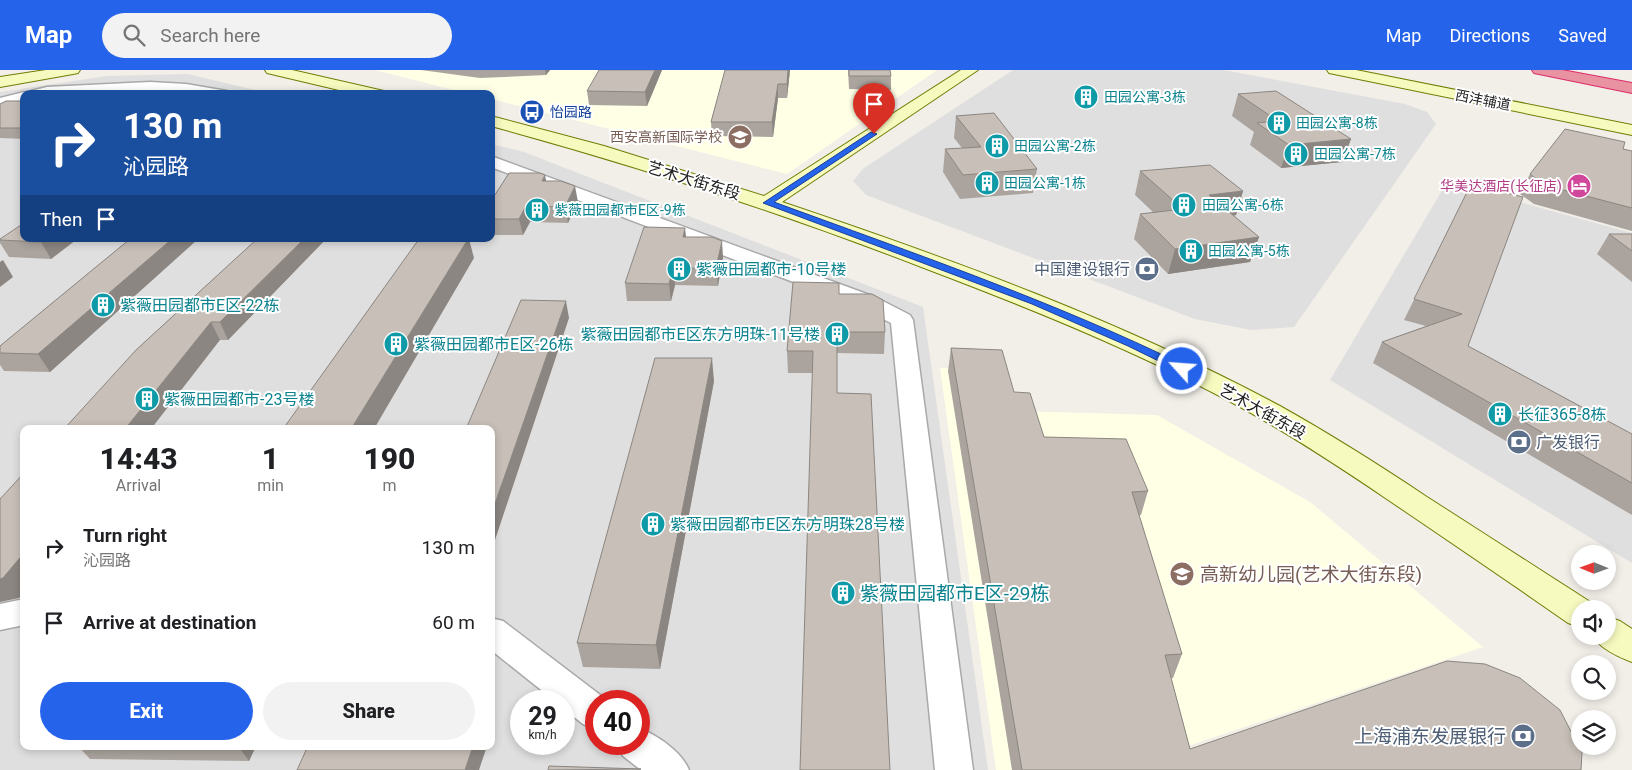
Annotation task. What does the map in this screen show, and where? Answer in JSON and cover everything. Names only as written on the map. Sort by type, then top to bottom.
[{"type":"highway","points":[[1539,70],[1632,88]]},
{"type":"highway","points":[[1588,70],[1632,78]]},
{"type":"street","points":[[0,82],[54,71],[73,70]]},
{"type":"street","points":[[272,70],[360,90]]},
{"type":"street","points":[[767,203],[971,70]]},
{"type":"street","name":"西沣辅道","points":[[1334,70],[1632,130]]},
{"type":"street","name":"西沣辅道","points":[[1363,70],[1632,124]]},
{"type":"street","points":[[76,90],[115,86],[142,86],[191,90]]},
{"type":"street","points":[[0,103],[20,98]]},
{"type":"street","name":"艺术大街东段","points":[[495,122],[547,135],[767,203],[1035,302],[1131,343],[1251,402],[1343,455],[1571,607]]},
{"type":"street","points":[[495,162],[867,302],[902,320],[954,770]]},
{"type":"street","points":[[0,618],[20,613]]},
{"type":"street","points":[[495,634],[585,704]]},
{"type":"street","points":[[1616,636],[1632,647]]},
{"type":"street","points":[[650,755],[670,770]]},
{"type":"shaded area","name":"西安高新国际学校","points":[[375,70],[937,70],[787,174],[495,100],[495,90],[453,90]]},
{"type":"shaded area","points":[[1013,70],[1224,70],[1405,104],[1427,112],[1436,124],[1294,327],[1251,330],[1195,319],[866,195],[853,181],[864,168]]},
{"type":"shaded area","points":[[188,74],[255,90],[20,90],[20,242],[495,242],[495,145],[524,152],[923,307],[988,770],[0,770],[0,92],[107,76]]},
{"type":"shaded area","points":[[1447,182],[1632,233],[1632,563],[1616,553],[1616,545],[1602,545],[1330,380]]},
{"type":"shaded area","name":"高新幼儿园(艺术大街东段)","points":[[940,368],[1003,369],[1013,411],[1157,415],[1310,502],[1483,647],[1116,770],[996,770]]},
{"type":"building","points":[[599,70],[655,70],[645,92],[587,91]]},
{"type":"building","points":[[725,70],[788,70],[787,84],[778,84],[772,122],[711,122]]},
{"type":"building","points":[[849,70],[890,70],[891,76],[849,76]]},
{"type":"building","points":[[1276,91],[1351,139],[1289,145],[1257,123],[1278,121],[1238,94]]},
{"type":"building","points":[[6,101],[20,101],[20,128],[0,128],[0,104]]},
{"type":"building","points":[[994,113],[1037,169],[963,175],[945,149],[981,147],[956,116]]},
{"type":"building","points":[[1565,129],[1625,142],[1623,149],[1632,151],[1632,208],[1544,185],[1530,174]]},
{"type":"building","points":[[1210,165],[1243,191],[1209,195],[1259,237],[1175,249],[1140,214],[1183,209],[1140,171]]},
{"type":"building","points":[[509,173],[540,173],[545,175],[542,181],[561,181],[575,186],[565,207],[526,206],[519,219],[495,219],[495,195]]},
{"type":"building","points":[[1471,184],[1523,197],[1468,346],[1632,434],[1632,483],[1382,342],[1462,314],[1414,299]]},
{"type":"building","points":[[20,226],[20,241],[0,239]]},
{"type":"building","points":[[644,227],[685,228],[683,237],[712,237],[722,241],[716,268],[673,268],[669,284],[625,283]]},
{"type":"building","points":[[1609,234],[1632,234],[1632,251]]},
{"type":"building","points":[[126,242],[169,242],[38,354],[0,353],[0,346]]},
{"type":"building","points":[[254,242],[301,242],[220,322],[211,322],[128,425],[68,425],[136,350]]},
{"type":"building","points":[[417,242],[466,242],[353,425],[286,425]]},
{"type":"building","name":"紫薇田园都市E区-29栋","points":[[793,282],[839,283],[839,294],[872,294],[883,300],[885,332],[837,332],[837,393],[871,394],[890,770],[800,770],[813,351],[787,351]]},
{"type":"building","points":[[521,300],[566,301],[495,504],[495,425],[468,425]]},
{"type":"building","points":[[951,348],[1002,350],[1014,392],[1030,393],[1044,437],[1126,439],[1148,491],[1132,492],[1182,654],[1165,655],[1190,749],[1447,661],[1485,664],[1520,678],[1560,710],[1571,732],[1571,755],[1582,755],[1581,770],[1022,770]]},
{"type":"building","name":"紫薇田园都市E区东方明珠28号楼","points":[[655,358],[712,358],[656,645],[577,643]]},
{"type":"building","points":[[20,477],[20,558],[0,579],[0,499]]},
{"type":"building","points":[[306,750],[472,750],[465,770],[297,770]]},
{"type":"building","points":[[549,766],[641,769],[548,770]]},
{"type":"place","name":"田园公寓-3栋","points":[[1086,97]]},
{"type":"place","name":"怡园路","points":[[532,112]]},
{"type":"place","name":"田园公寓-8栋","points":[[1279,123]]},
{"type":"place","name":"西安高新国际学校","points":[[740,137]]},
{"type":"place","name":"田园公寓-2栋","points":[[997,146]]},
{"type":"place","name":"田园公寓-7栋","points":[[1296,154]]},
{"type":"place","name":"田园公寓-1栋","points":[[987,183]]},
{"type":"place","name":"华美达酒店(长征店)","points":[[1579,186]]},
{"type":"place","name":"田园公寓-6栋","points":[[1184,205]]},
{"type":"place","name":"紫薇田园都市E区-9栋","points":[[537,210]]},
{"type":"place","name":"田园公寓-5栋","points":[[1191,251]]},
{"type":"place","name":"紫薇田园都市-10号楼","points":[[679,269]]},
{"type":"place","name":"中国建设银行","points":[[1147,269]]},
{"type":"place","name":"紫薇田园都市E区-22栋","points":[[103,305]]},
{"type":"place","name":"紫薇田园都市E区东方明珠-11号楼","points":[[837,334]]},
{"type":"place","name":"紫薇田园都市E区-26栋","points":[[396,344]]},
{"type":"place","name":"紫薇田园都市-23号楼","points":[[147,399]]},
{"type":"place","name":"长征365-8栋","points":[[1500,414]]},
{"type":"place","name":"广发银行","points":[[1519,442]]},
{"type":"place","name":"紫薇田园都市E区东方明珠28号楼","points":[[653,524]]},
{"type":"place","name":"高新幼儿园(艺术大街东段)","points":[[1182,574]]},
{"type":"place","name":"紫薇田园都市E区-29栋","points":[[843,593]]},
{"type":"place","name":"上海浦东发展银行","points":[[1523,736]]},
{"type":"route","points":[[874,134],[767,203],[951,269],[1035,302],[1131,343],[1182,369]]}]
